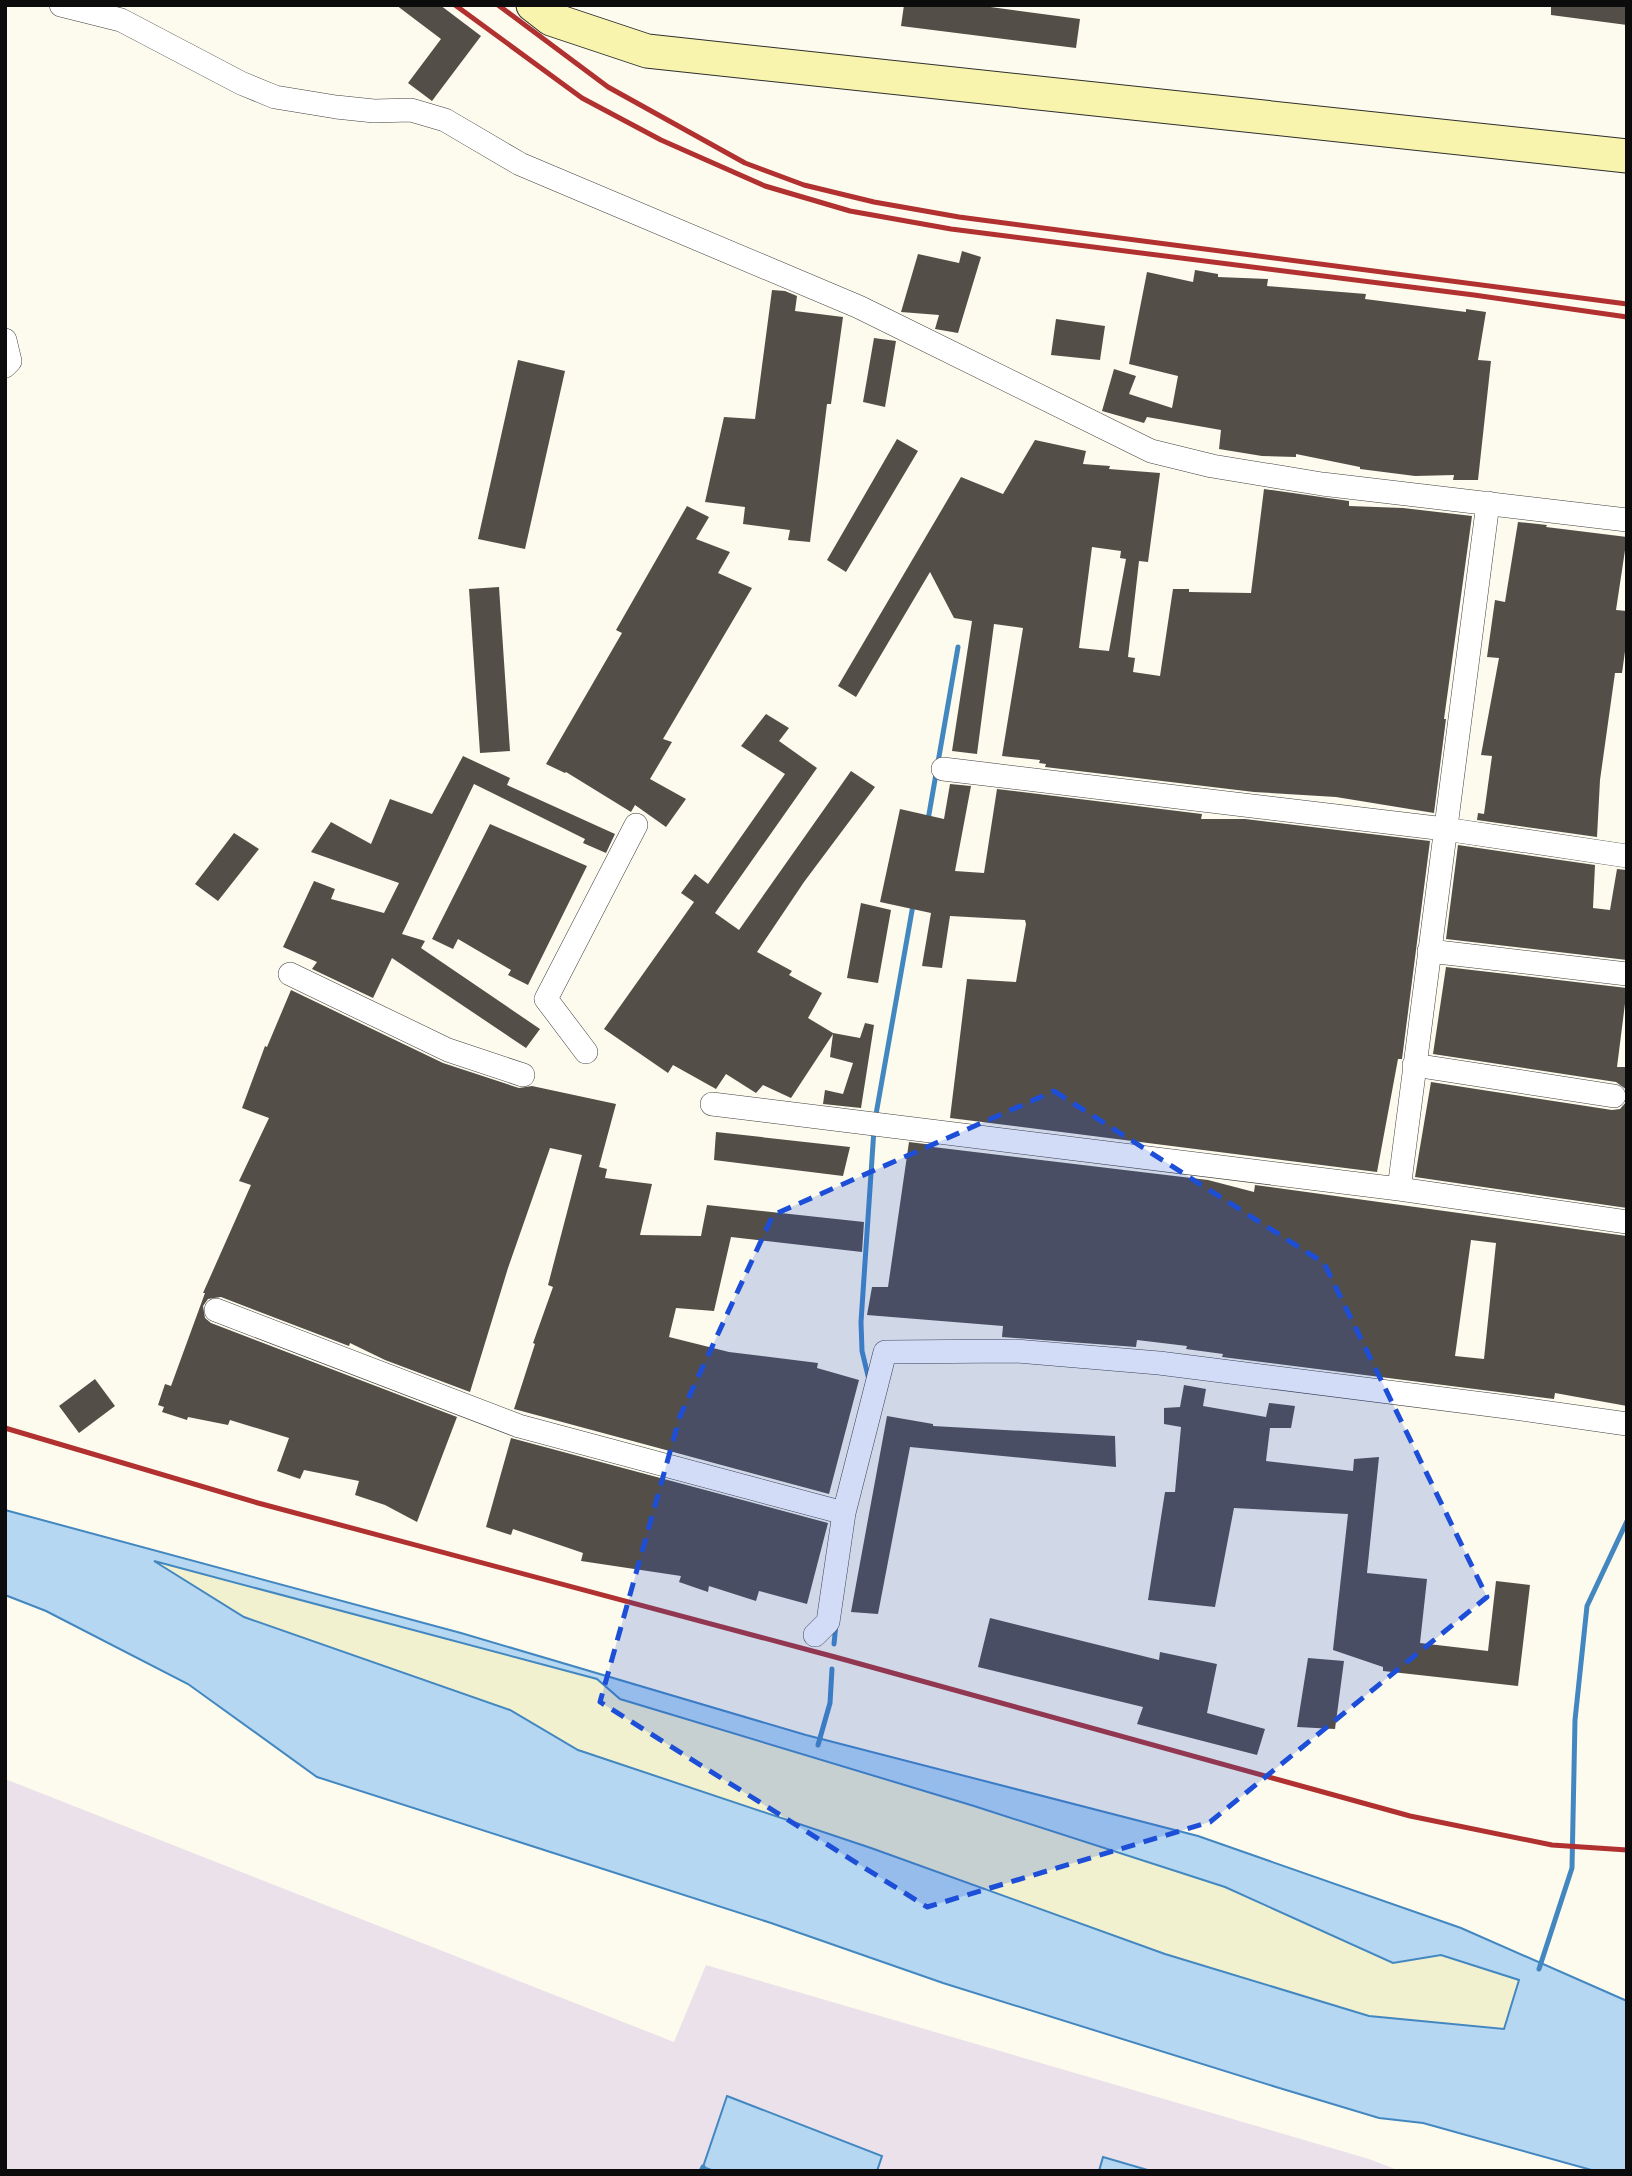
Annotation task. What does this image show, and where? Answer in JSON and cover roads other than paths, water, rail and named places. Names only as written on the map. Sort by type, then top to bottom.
[{"type":"main road","points":[[533,5],[551,19],[647,51],[1627,156]]},
{"type":"street","points":[[61,5],[121,20],[241,83],[275,97],[374,111],[411,110],[445,120],[520,164],[859,307],[1151,451],[1212,466],[1308,481],[1627,520]]},
{"type":"street","points":[[5,340],[10,361],[5,366]]},
{"type":"street","points":[[1398,1189],[1488,503]]},
{"type":"street","points":[[943,769],[1445,829],[1627,856]]},
{"type":"street","points":[[586,1052],[546,999],[636,825]]},
{"type":"street","points":[[1429,951],[1627,974]]},
{"type":"street","points":[[290,974],[448,1049],[523,1074]]},
{"type":"street","points":[[1415,1065],[1614,1096]]},
{"type":"street","points":[[712,1104],[1398,1189],[1627,1222]]},
{"type":"street","points":[[216,1310],[519,1426],[844,1514]]},
{"type":"street","points":[[815,1635],[828,1622],[844,1514],[885,1352],[1015,1350],[1159,1363],[1627,1424]]},
{"type":"water","points":[[5,1510],[461,1633],[806,1735],[1198,1836],[1461,1928],[1627,2001],[1627,2171],[1595,2171],[1423,2123],[1379,2118],[943,1983],[771,1923],[317,1777],[188,1684],[46,1611],[5,1595]],"holes":[[[154,1561],[597,1679],[620,1699],[974,1806],[1225,1887],[1393,1963],[1441,1955],[1519,1980],[1504,2029],[1369,2016],[1165,1954],[871,1848],[578,1750],[510,1710],[244,1617]]]},
{"type":"water","points":[[727,2096],[882,2156],[877,2171],[714,2171],[703,2167]]},
{"type":"water","points":[[1103,2157],[1151,2171],[1099,2171]]},
{"type":"waterway","points":[[928,820],[958,647]]},
{"type":"waterway","points":[[875,1120],[913,905]]},
{"type":"waterway","points":[[869,1380],[862,1351],[861,1322],[874,1129]]},
{"type":"waterway","points":[[1539,1969],[1572,1868],[1575,1720],[1587,1606],[1627,1521]]},
{"type":"waterway","points":[[834,1644],[836,1624]]},
{"type":"waterway","points":[[818,1745],[830,1703],[832,1669]]},
{"type":"waterway","points":[[701,2171],[703,2167]]},
{"type":"railway","points":[[455,5],[582,98],[661,140],[765,186],[850,211],[951,229],[1627,317]]},
{"type":"railway","points":[[498,5],[608,87],[745,163],[804,185],[874,202],[959,217],[1627,304]]},
{"type":"railway","points":[[5,1428],[258,1503],[835,1657],[1410,1816],[1552,1845],[1627,1850]]}]
